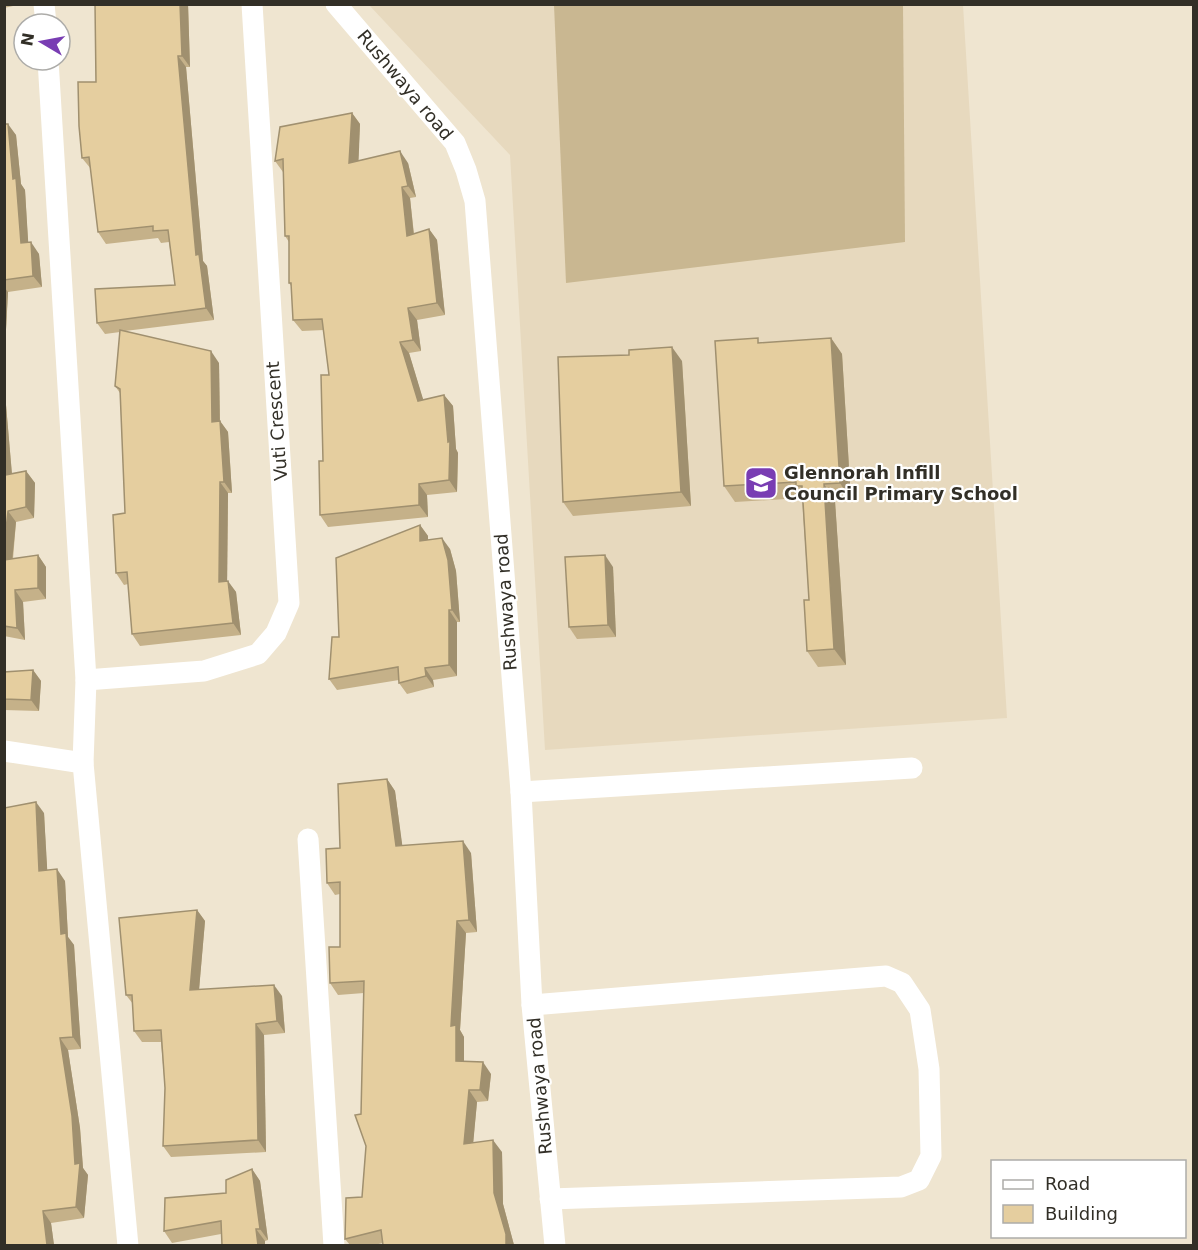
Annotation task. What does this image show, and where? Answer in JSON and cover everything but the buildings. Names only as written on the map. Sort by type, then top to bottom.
[{"type":"street","name":"Vuti Crescent","points":[[86,680],[204,671],[258,654],[276,633],[289,603],[252,4]]},
{"type":"street","name":"Rushwaya road","points":[[336,4],[455,143],[475,201],[521,792],[532,1005],[555,1245]]},
{"type":"street","points":[[49,72],[86,680],[83,763],[128,1245]]},
{"type":"street","points":[[4,751],[83,763]]},
{"type":"street","points":[[521,792],[912,768]]},
{"type":"street","points":[[308,839],[334,1245]]},
{"type":"street","points":[[532,1005],[886,976],[902,983],[920,1011],[929,1068],[931,1156],[919,1180],[901,1187],[550,1199]]},
{"type":"shaded area","name":"Glennorah Infill Council Primary School","points":[[369,5],[963,5],[1007,718],[545,750],[510,155]]},
{"type":"shaded area","points":[[554,5],[903,5],[905,242],[566,283]]},
{"type":"place","name":"Glennorah Infill Council Primary School","points":[[761,483]]}]
